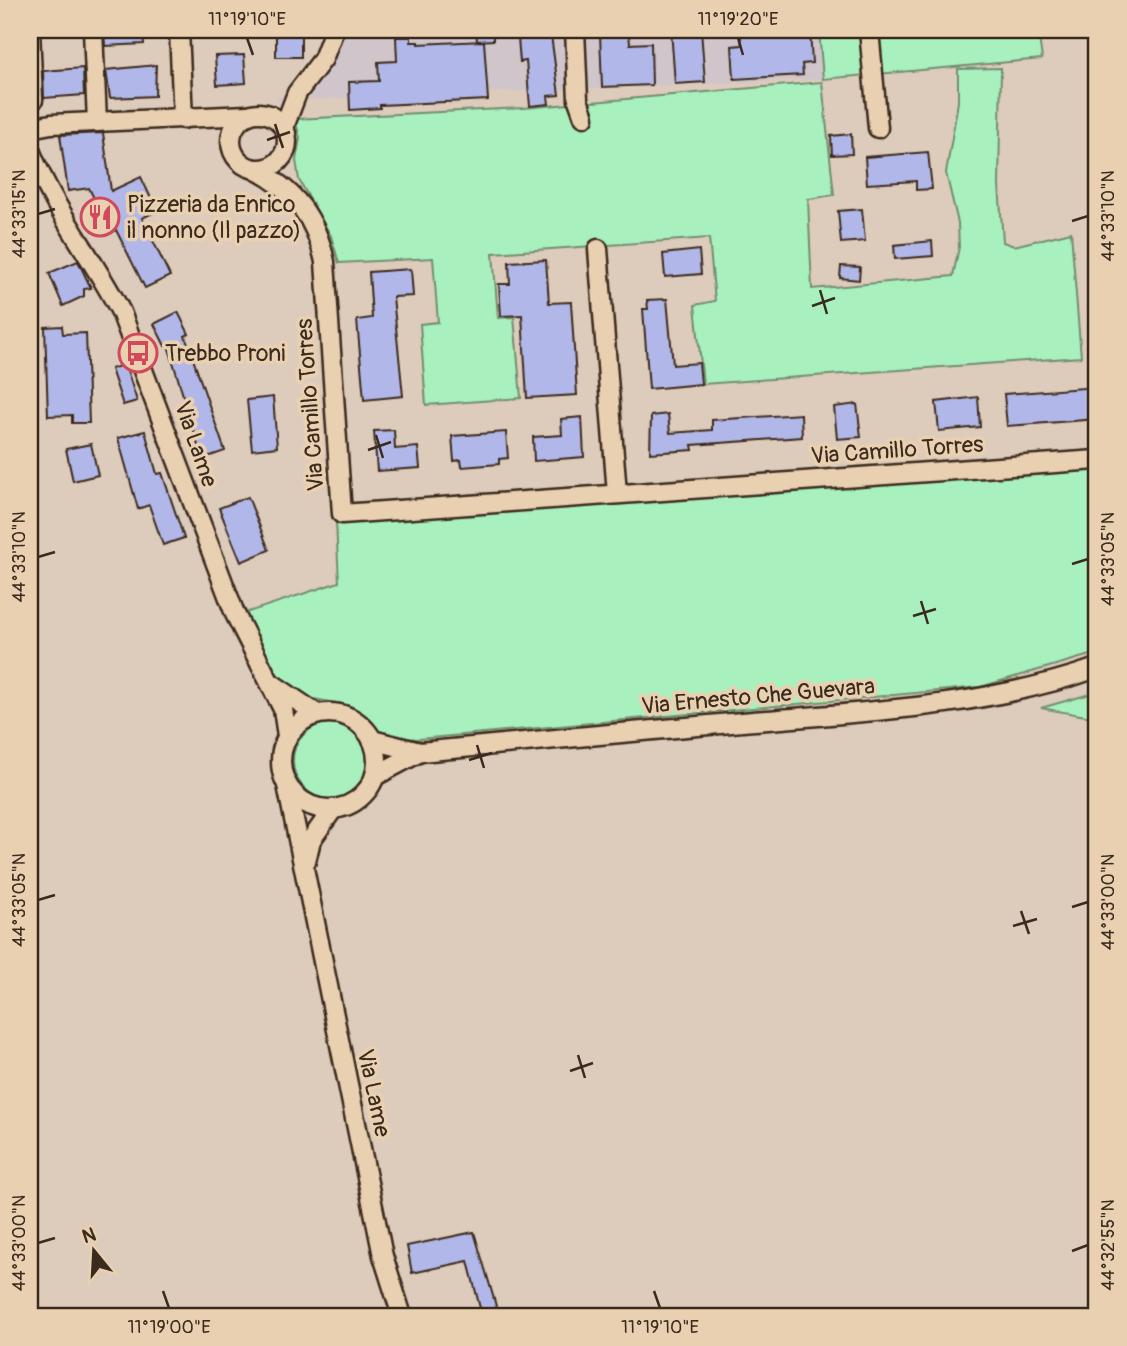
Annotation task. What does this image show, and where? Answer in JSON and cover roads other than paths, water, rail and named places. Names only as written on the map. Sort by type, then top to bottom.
[{"type":"street","points":[[30,30],[33,100]]},
{"type":"street","points":[[93,30],[97,122]]},
{"type":"street","points":[[178,30],[192,119]]},
{"type":"street","points":[[192,119],[230,141],[239,162],[254,169],[272,166],[285,153],[287,144],[284,127],[297,93],[323,59],[334,30]]},
{"type":"street","points":[[575,30],[578,100],[584,117]]},
{"type":"street","points":[[869,30],[878,128]]},
{"type":"street","points":[[230,141],[235,125],[297,93]]},
{"type":"street","points":[[30,128],[254,114],[270,115],[284,127]]},
{"type":"street","name":"Via Lame","points":[[30,150],[52,197],[101,274],[121,312],[235,614],[271,683],[287,721],[287,736]]},
{"type":"street","name":"Via Camillo Torres","points":[[285,153],[292,194]]},
{"type":"street","name":"Via Camillo Torres","points":[[254,169],[292,194],[310,216],[320,238],[342,514],[1097,460]]},
{"type":"street","points":[[598,249],[617,494]]},
{"type":"street","name":"Via Ernesto Che Guevara","points":[[372,740],[420,752],[979,700],[1027,690],[1097,668]]},
{"type":"street","name":"Via Lame","points":[[271,683],[317,714]]},
{"type":"street","points":[[337,713],[353,719],[372,740],[377,760],[375,776],[361,796],[333,809],[308,804],[287,785],[281,757],[287,736],[300,722],[317,714],[337,713]]},
{"type":"street","name":"Via Ernesto Che Guevara","points":[[375,776],[420,752]]},
{"type":"street","name":"Via Lame","points":[[287,785],[383,1256],[402,1316]]},
{"type":"street","name":"Via Lame","points":[[304,878],[311,840],[333,809]]},
{"type":"place","name":"Pizzeria da Enrico il nonno (Il pazzo)","points":[[100,217]]},
{"type":"place","name":"Trebbo Proni","points":[[138,353]]}]
